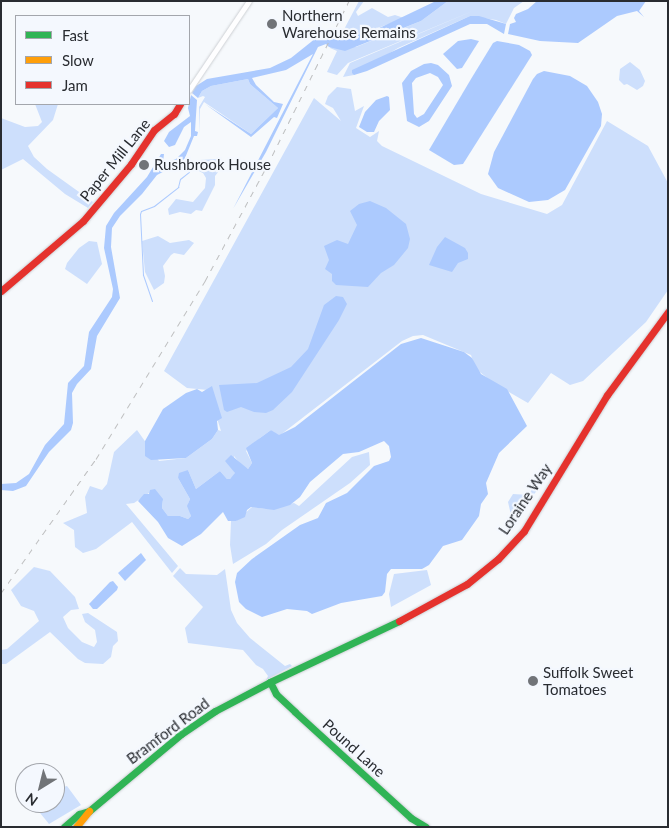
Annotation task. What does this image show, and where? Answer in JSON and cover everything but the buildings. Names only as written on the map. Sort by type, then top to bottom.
[{"type":"main road","name":"Paper Mill Lane","points":[[1,291],[100,203],[131,164],[154,130],[174,114],[179,105]]},
{"type":"main road","name":"Loraine Way","points":[[270,682],[425,609],[467,584],[498,559],[524,530],[607,395],[668,312]]},
{"type":"main road","name":"Bramford Road","points":[[76,827],[89,811],[194,725],[270,682]]},
{"type":"main road","name":"Pound Lane","points":[[270,682],[276,694],[301,718],[412,818],[426,827]]},
{"type":"main road","name":"Bramford Road","points":[[64,827],[79,814],[89,811]]},
{"type":"street","points":[[190,89],[249,1]]},
{"type":"shaded area","points":[[359,1],[364,1],[356,12],[358,16],[372,8],[388,17],[395,15],[404,18],[362,34],[345,38],[340,37]]},
{"type":"shaded area","points":[[448,1],[524,1],[514,8],[506,24],[496,20],[470,16],[398,48],[354,75],[343,77],[350,63],[475,10],[348,63],[337,75],[327,72],[337,51],[330,48],[332,44],[356,47],[421,21]]},
{"type":"shaded area","points":[[630,62],[640,70],[645,81],[643,86],[637,90],[627,84],[624,85],[619,80],[620,69]]},
{"type":"shaded area","points":[[248,79],[250,84],[278,108],[251,134],[204,102],[200,109],[200,134],[199,107],[205,97],[198,98],[202,91],[211,86]]},
{"type":"shaded area","points":[[337,87],[351,89],[355,111],[364,106],[356,128],[370,137],[379,131],[377,141],[382,146],[481,194],[547,214],[562,205],[607,121],[648,146],[668,183],[668,290],[646,322],[583,381],[570,385],[551,373],[528,403],[495,384],[476,369],[471,355],[423,335],[413,336],[402,341],[279,436],[271,430],[260,438],[246,451],[252,463],[248,469],[243,467],[234,456],[235,475],[230,479],[227,479],[220,471],[196,489],[188,470],[178,478],[190,499],[188,504],[191,516],[188,519],[180,516],[168,516],[162,508],[163,501],[149,493],[134,503],[126,504],[178,566],[172,573],[132,522],[96,549],[83,553],[75,547],[74,530],[63,523],[87,513],[85,497],[90,486],[102,490],[107,484],[114,452],[137,430],[159,461],[186,458],[212,439],[218,430],[221,431],[208,390],[187,388],[164,371],[314,98],[341,121],[333,108],[325,104],[328,96]]},
{"type":"shaded area","points":[[35,105],[58,105],[53,120],[28,146],[34,157],[47,169],[93,202],[88,208],[65,194],[23,159],[1,170],[1,118],[25,127],[38,126],[42,122]]},
{"type":"shaded area","points":[[217,159],[223,166],[215,176],[215,185],[202,211],[196,210],[191,214],[180,212],[169,215],[168,209],[176,199],[193,202],[205,188],[206,178],[203,173],[196,170],[195,165],[200,160]]},
{"type":"shaded area","points":[[158,236],[170,243],[189,240],[194,243],[184,255],[174,253],[171,255],[163,266],[164,283],[154,290],[145,272],[142,241]]},
{"type":"shaded area","points":[[89,241],[97,242],[102,264],[87,284],[65,269],[67,263],[79,248]]},
{"type":"shaded area","points":[[369,452],[370,465],[350,483],[282,530],[266,544],[233,564],[230,545],[231,521],[236,521],[252,507],[265,509],[294,503],[299,506],[352,457]]},
{"type":"shaded area","points":[[539,488],[515,518],[511,515],[508,502],[513,494],[529,495],[532,489]]},
{"type":"shaded area","points":[[34,567],[50,571],[75,597],[79,609],[71,610],[63,617],[68,628],[82,642],[94,647],[97,642],[95,630],[85,622],[82,614],[88,613],[117,632],[118,641],[113,646],[111,657],[103,664],[85,663],[78,659],[50,632],[6,664],[1,664],[1,650],[7,649],[39,621],[34,611],[21,606],[11,590]]},
{"type":"shaded area","points":[[180,568],[186,574],[217,575],[225,569],[231,610],[237,623],[250,638],[285,666],[290,664],[292,666],[266,680],[268,676],[263,669],[256,665],[243,650],[188,643],[185,628],[203,607],[173,576]]},
{"type":"shaded area","points":[[427,570],[431,585],[391,607],[389,594],[394,574]]},
{"type":"shaded area","points":[[65,786],[67,786],[81,805],[49,824],[40,813],[65,813]]},
{"type":"water","points":[[436,1],[448,1],[421,21],[345,51],[329,47],[326,44],[318,47],[266,152],[233,209],[313,54],[286,70],[252,78],[256,85],[274,102],[283,104],[277,118],[274,117],[251,137],[205,104],[251,134],[278,108],[250,84],[248,79],[211,86],[202,91],[198,98],[192,93],[196,86],[207,79],[270,68],[291,58],[316,38],[331,34],[344,38],[373,31]]},
{"type":"water","points":[[537,1],[646,1],[639,11],[644,17],[637,11],[617,16],[578,43],[540,41],[508,34],[510,24],[516,22],[514,18],[516,14],[528,9]]},
{"type":"water","points":[[470,16],[479,16],[506,24],[504,34],[487,24],[470,24],[367,71],[354,75],[352,73],[352,70]]},
{"type":"water","points":[[471,39],[479,41],[462,68],[457,69],[443,54],[458,41]]},
{"type":"water","points":[[497,41],[519,45],[530,51],[532,55],[463,164],[454,165],[429,150],[493,43]]},
{"type":"water","points":[[424,64],[438,65],[449,75],[452,86],[429,121],[419,127],[407,121],[402,83],[411,71]],"holes":[[[430,73],[438,77],[443,85],[424,114],[417,118],[414,114],[412,83],[416,78]]]},
{"type":"water","points":[[544,71],[570,76],[587,86],[598,102],[602,114],[601,126],[565,190],[548,200],[529,202],[498,188],[488,174],[494,152],[533,79],[537,74]]},
{"type":"water","points":[[191,95],[197,100],[195,131],[198,132],[197,136],[194,136],[185,158],[180,163],[157,175],[142,194],[120,216],[112,228],[111,247],[120,298],[97,336],[91,369],[77,384],[72,393],[73,423],[71,430],[49,452],[26,486],[13,491],[1,490],[1,484],[16,483],[29,474],[45,445],[64,424],[68,383],[84,366],[89,332],[112,297],[113,289],[104,248],[106,226],[114,213],[147,177],[161,154],[164,154],[163,162],[168,162],[176,159],[185,150],[191,136],[191,122],[184,127],[175,145],[169,147],[164,141],[169,132],[190,116],[188,108]]},
{"type":"water","points":[[389,97],[390,110],[379,121],[374,132],[367,132],[359,127],[365,112],[376,100]]},
{"type":"water","points":[[370,201],[386,208],[406,224],[410,239],[408,248],[394,265],[381,273],[368,287],[336,285],[332,281],[332,274],[325,269],[329,260],[324,246],[337,240],[348,244],[357,225],[350,211],[359,204]]},
{"type":"water","points":[[445,237],[465,248],[468,253],[468,259],[458,263],[452,272],[429,265],[437,247]]},
{"type":"water","points":[[336,296],[343,297],[347,304],[339,320],[292,392],[273,410],[266,413],[254,412],[241,407],[227,412],[224,410],[219,385],[257,383],[291,367],[308,349],[324,305]]},
{"type":"water","points":[[421,338],[464,352],[472,358],[481,374],[507,389],[527,426],[499,453],[486,483],[488,494],[481,504],[479,516],[462,540],[443,546],[429,565],[422,569],[391,569],[387,574],[385,592],[382,596],[341,603],[312,614],[307,611],[287,609],[262,617],[246,609],[239,602],[235,582],[237,573],[252,559],[300,525],[318,518],[326,503],[347,493],[374,466],[389,461],[391,457],[389,446],[384,441],[359,452],[343,454],[310,482],[300,497],[290,505],[274,510],[251,507],[247,510],[245,517],[236,521],[228,521],[223,512],[201,534],[182,546],[168,538],[158,522],[138,501],[144,494],[149,494],[150,490],[155,489],[163,499],[162,508],[168,516],[180,516],[188,519],[191,516],[187,506],[190,499],[178,478],[179,473],[188,470],[196,489],[220,471],[227,479],[230,479],[235,473],[225,461],[231,455],[248,469],[252,463],[246,448],[271,430],[279,435],[295,427],[401,344]]},
{"type":"water","points":[[212,386],[222,418],[217,421],[218,430],[212,439],[186,458],[151,460],[145,456],[145,441],[163,409],[186,393],[197,389],[202,392]]},
{"type":"water","points":[[141,553],[146,560],[125,581],[118,573]]},
{"type":"water","points":[[113,581],[118,587],[117,590],[97,609],[93,609],[89,604]]},
{"type":"waterway","points":[[152,301],[143,275],[140,214],[141,211],[154,206],[178,187],[180,179],[189,172],[190,168]]},
{"type":"railway","points":[[1,593],[96,459],[205,281],[267,166],[349,1]]},
{"type":"traffic: fast","points":[[64,827],[79,814],[89,811],[181,734],[215,711],[270,682],[399,621]]},
{"type":"traffic: fast","points":[[270,682],[276,694],[295,712],[411,818],[426,827]]},
{"type":"traffic: slow","points":[[76,827],[89,811]]},
{"type":"traffic: jam","points":[[1,291],[83,221],[131,164],[154,130],[174,114],[179,105]]},
{"type":"traffic: jam","points":[[399,621],[467,584],[498,559],[524,531],[607,395],[668,312]]},
{"type":"place","name":"Northern Warehouse Remains","points":[[272,24]]},
{"type":"place","name":"Rushbrook House","points":[[144,165]]},
{"type":"place","name":"Suffolk Sweet Tomatoes","points":[[533,681]]}]
